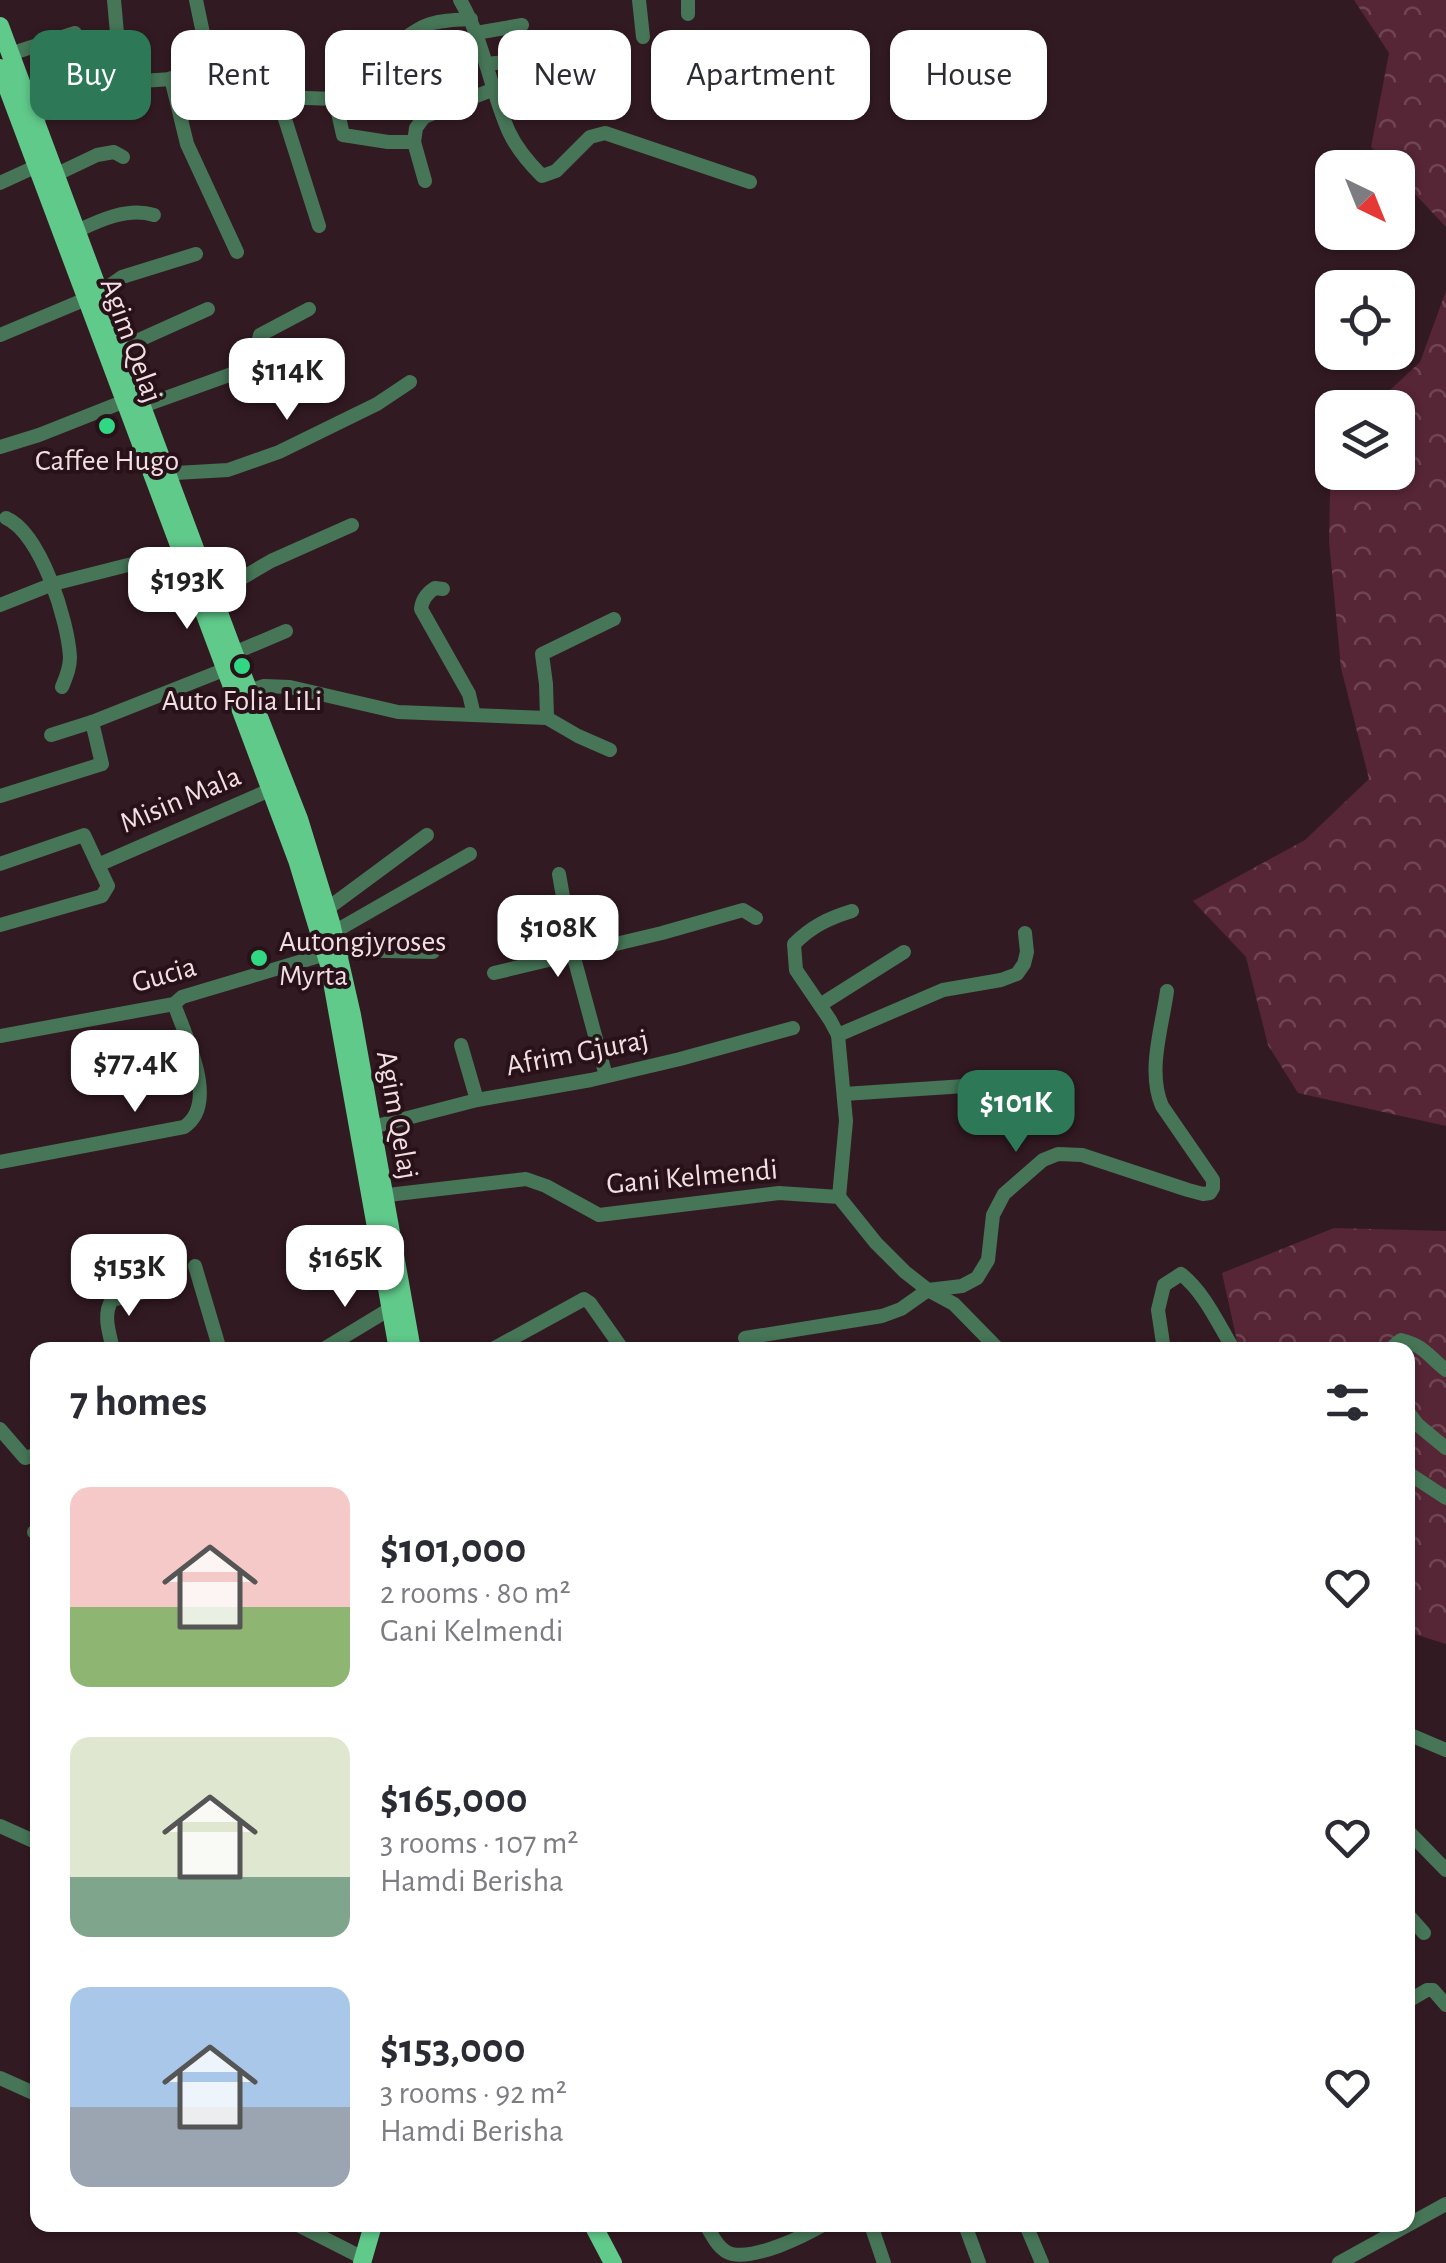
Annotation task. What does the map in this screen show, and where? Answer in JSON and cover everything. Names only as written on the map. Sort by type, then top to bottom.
[{"type":"main road","name":"Agim Qelaj","points":[[0,26],[5,61],[77,231],[92,296],[119,349],[132,406]]},
{"type":"main road","name":"Agim Qelaj","points":[[27,120],[37,166],[92,296],[278,787],[299,820],[320,911],[333,946],[377,1196],[394,1256],[398,1342]]},
{"type":"main road","name":"Agim Qelaj","points":[[397,1305],[409,1342]]},
{"type":"main road","points":[[362,2261],[371,2232]]},
{"type":"main road","points":[[597,2232],[613,2263]]},
{"type":"street","points":[[114,0],[117,30]]},
{"type":"street","points":[[196,0],[202,30]]},
{"type":"street","points":[[460,0],[474,26],[510,134],[542,176],[556,171],[590,137],[605,133],[750,182]]},
{"type":"street","points":[[639,0],[643,37]]},
{"type":"street","points":[[415,30],[433,21],[474,26],[522,25]]},
{"type":"street","points":[[5,61],[30,51]]},
{"type":"street","points":[[486,64],[498,63]]},
{"type":"street","points":[[151,80],[171,78]]},
{"type":"street","points":[[478,95],[494,89]]},
{"type":"street","points":[[181,120],[187,144],[236,252]]},
{"type":"street","points":[[285,120],[319,226]]},
{"type":"street","points":[[340,120],[343,134],[414,142]]},
{"type":"street","points":[[422,120],[414,142],[425,181]]},
{"type":"street","points":[[56,175],[96,155],[114,152],[123,157]]},
{"type":"street","points":[[0,183],[37,166]]},
{"type":"street","points":[[77,231],[132,212],[154,215]]},
{"type":"street","name":"Agim Qelaj","points":[[92,296],[122,278],[196,254]]},
{"type":"street","points":[[0,335],[92,296]]},
{"type":"street","points":[[119,349],[208,309]]},
{"type":"street","points":[[0,447],[265,362],[268,358],[260,335],[309,309]]},
{"type":"street","points":[[159,473],[222,471],[280,452],[377,404],[410,382]]},
{"type":"street","points":[[6,518],[16,522],[35,545],[52,584],[70,658],[62,687]]},
{"type":"street","points":[[207,599],[271,561],[352,525]]},
{"type":"street","points":[[0,604],[52,584],[188,550]]},
{"type":"street","points":[[444,589],[435,588],[428,593],[421,609],[464,684],[474,714]]},
{"type":"street","points":[[547,718],[542,654],[614,619]]},
{"type":"street","points":[[50,735],[92,722],[230,661],[286,631]]},
{"type":"street","points":[[242,693],[264,686],[290,687],[398,712],[547,718],[610,750]]},
{"type":"street","points":[[0,796],[102,764],[92,722]]},
{"type":"street","name":"Misin Mala","points":[[98,865],[278,787]]},
{"type":"street","points":[[320,911],[427,835]]},
{"type":"street","name":"Misin Mala","points":[[0,864],[84,836],[108,886],[102,896],[0,925]]},
{"type":"street","points":[[333,946],[470,854]]},
{"type":"street","points":[[559,874],[573,954],[606,1076]]},
{"type":"street","points":[[494,973],[743,910],[756,918]]},
{"type":"street","points":[[852,911],[809,929],[794,944],[796,970],[838,1035],[846,1121],[838,1197],[905,1272],[954,1304],[991,1342]]},
{"type":"street","points":[[838,1035],[942,990],[1017,974],[1027,952],[1025,932]]},
{"type":"street","points":[[333,946],[433,952]]},
{"type":"street","name":"Gucia","points":[[0,1036],[174,1004],[333,946]]},
{"type":"street","points":[[820,1004],[904,952]]},
{"type":"street","points":[[745,1338],[882,1316],[901,1309],[928,1290],[962,1286],[976,1278],[988,1260],[993,1215],[1004,1194],[1043,1160],[1058,1154],[1082,1156],[1188,1190],[1210,1193],[1213,1180],[1156,1094],[1154,1076],[1167,992]]},
{"type":"street","points":[[0,1162],[184,1126],[195,1120],[200,1106],[198,1075],[174,1004]]},
{"type":"street","name":"Afrim Gjuraj","points":[[365,1129],[477,1100],[680,1059],[792,1028]]},
{"type":"street","points":[[461,1045],[477,1100]]},
{"type":"street","points":[[844,1094],[965,1086]]},
{"type":"street","name":"Gani Kelmendi","points":[[377,1196],[526,1179],[599,1215],[779,1193],[838,1197]]},
{"type":"street","points":[[195,1266],[218,1342]]},
{"type":"street","points":[[1163,1342],[1158,1310],[1164,1285],[1181,1274],[1192,1283],[1229,1342]]},
{"type":"street","points":[[111,1342],[106,1314],[112,1300],[148,1291]]},
{"type":"street","points":[[506,1342],[584,1300],[617,1342]]},
{"type":"street","points":[[335,1342],[397,1305]]},
{"type":"street","points":[[1415,1343],[1446,1370]]},
{"type":"street","points":[[1415,1421],[1446,1448]]},
{"type":"street","points":[[0,1429],[30,1455]]},
{"type":"street","points":[[1415,1478],[1446,1498]]},
{"type":"street","points":[[1415,1737],[1446,1750]]},
{"type":"street","points":[[0,1826],[30,1839]]},
{"type":"street","points":[[1415,1838],[1446,1870]]},
{"type":"street","points":[[1415,1923],[1424,1933]]},
{"type":"street","points":[[1415,1998],[1433,1990],[1446,2005]]},
{"type":"street","points":[[0,2078],[30,2091]]},
{"type":"street","points":[[1415,2225],[1442,2211]]},
{"type":"street","points":[[310,2232],[362,2261]]},
{"type":"street","points":[[711,2232],[721,2248],[731,2254],[761,2251],[806,2232]]},
{"type":"street","points":[[873,2232],[884,2263]]},
{"type":"street","points":[[968,2232],[979,2263]]},
{"type":"street","points":[[1029,2232],[1042,2263]]},
{"type":"street","points":[[1339,2263],[1400,2232]]},
{"type":"green space","points":[[1354,0],[1446,0],[1446,227],[1415,194],[1415,150],[1371,147],[1389,53]]},
{"type":"green space","points":[[1446,291],[1446,1126],[1298,1093],[1268,1045],[1246,957],[1193,901],[1305,840],[1369,779],[1341,668],[1329,541],[1330,490],[1415,490],[1415,390],[1390,390],[1420,362]]},
{"type":"green space","points":[[1334,1228],[1446,1231],[1446,1644],[1415,1634],[1415,1342],[1237,1342],[1222,1273]]},
{"type":"place","name":"Caffee Hugo","points":[[107,426]]},
{"type":"place","name":"Auto Folia LiLi","points":[[242,666]]},
{"type":"place","name":"Autongjyroses Myrta","points":[[259,958]]}]
